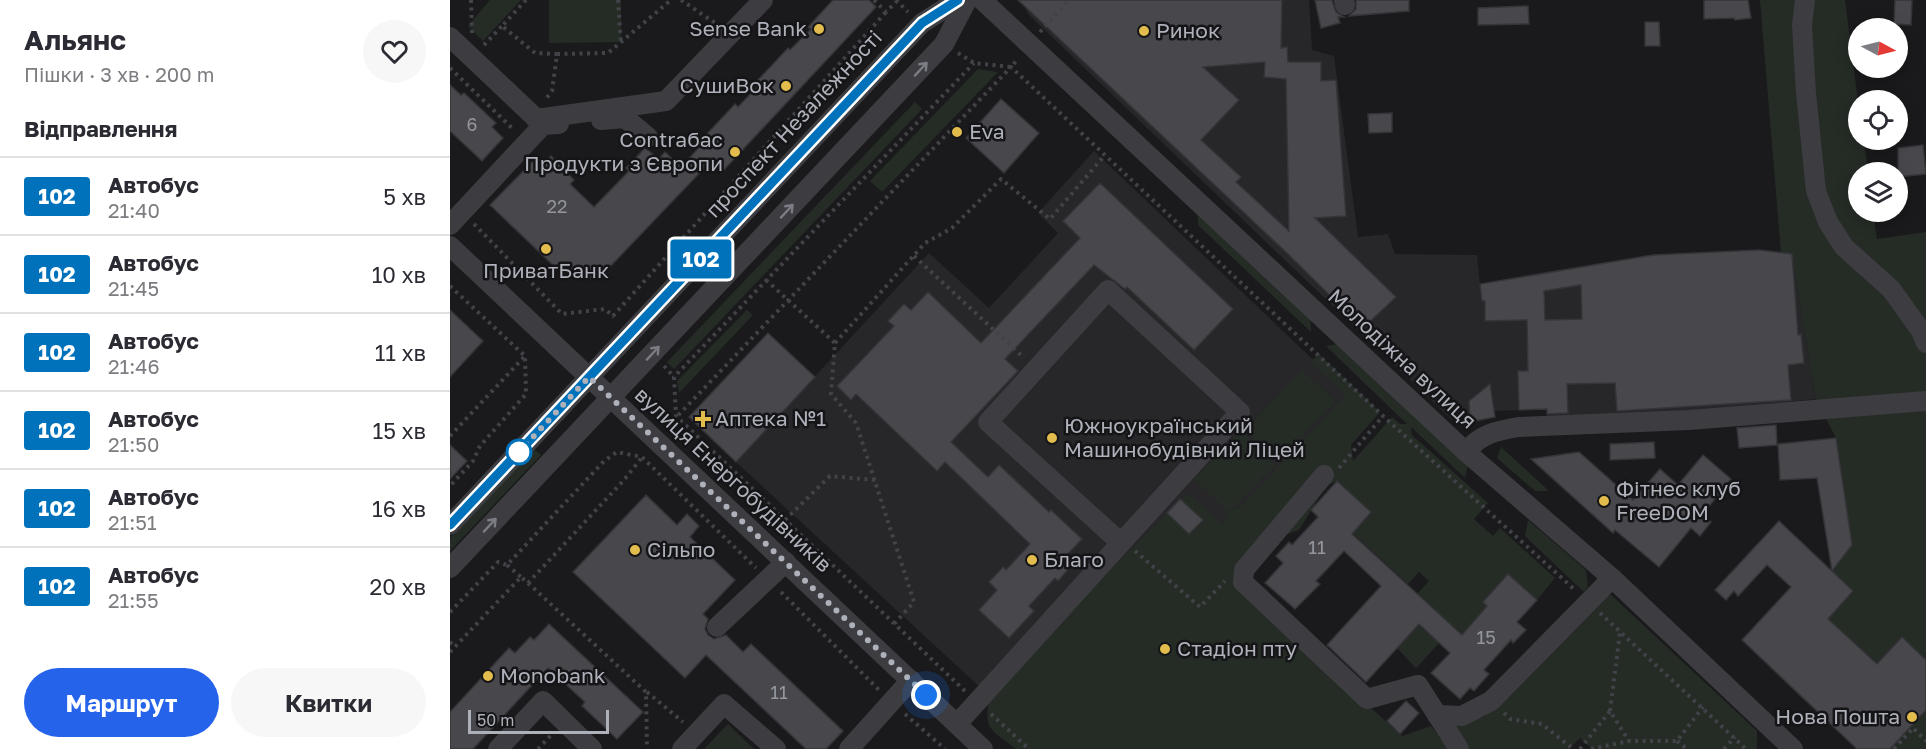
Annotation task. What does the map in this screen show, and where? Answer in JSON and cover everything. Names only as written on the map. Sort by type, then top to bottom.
[{"type":"street","points":[[456,219],[538,120],[666,101],[763,0]]},
{"type":"street","name":"проспект Незалежності","points":[[450,525],[922,23],[958,0]]},
{"type":"street","points":[[450,568],[944,44],[967,0]]},
{"type":"street","name":"Молодіжна вулиця","points":[[982,0],[1466,452],[1612,578],[1793,749]]},
{"type":"street","points":[[1805,0],[1802,25],[1816,191],[1828,222],[1844,247],[1891,289],[1921,331],[1926,343]]},
{"type":"street","points":[[450,37],[538,120],[625,118],[648,137]]},
{"type":"street","name":"вулиця Енергобудівників","points":[[450,246],[983,749]]},
{"type":"street","points":[[957,724],[1240,412],[1108,290],[988,422],[1120,543]]},
{"type":"street","points":[[1466,452],[1476,439],[1497,430],[1518,427],[1689,420],[1926,401]]},
{"type":"street","points":[[1324,475],[1244,570],[1244,582],[1367,699],[1418,685],[1459,749]]},
{"type":"street","points":[[717,627],[786,562]]},
{"type":"street","points":[[1437,715],[1462,716],[1491,700],[1612,578]]},
{"type":"street","points":[[849,749],[911,680]]},
{"type":"street","points":[[498,749],[543,701],[592,749]]},
{"type":"street","points":[[682,749],[724,704],[776,749]]},
{"type":"path","points":[[471,0],[473,57]]},
{"type":"path","points":[[473,57],[526,0]]},
{"type":"path","points":[[618,0],[621,43]]},
{"type":"path","points":[[502,26],[535,53],[608,53],[670,0]]},
{"type":"path","points":[[681,0],[730,34]]},
{"type":"path","points":[[874,0],[886,12]]},
{"type":"path","points":[[944,44],[974,63],[1011,67],[1069,0]]},
{"type":"path","points":[[613,316],[896,1],[922,23]]},
{"type":"path","points":[[538,120],[552,91],[557,54]]},
{"type":"path","points":[[974,63],[674,376],[676,416],[893,625],[1029,749]]},
{"type":"path","points":[[450,68],[517,133]]},
{"type":"path","points":[[893,625],[914,602],[856,423],[831,394],[835,344],[925,243],[952,228],[1001,179],[1050,219],[1105,155]]},
{"type":"path","points":[[456,219],[562,314],[605,309],[620,324]]},
{"type":"path","points":[[914,256],[1036,369]]},
{"type":"path","points":[[766,280],[835,344]]},
{"type":"path","points":[[450,286],[525,356],[526,394],[480,446],[473,461],[450,486]]},
{"type":"path","points":[[450,436],[525,356]]},
{"type":"path","points":[[507,565],[604,461],[617,452],[642,457],[891,702],[945,749]]},
{"type":"path","points":[[528,583],[624,480],[642,457]]},
{"type":"path","points":[[785,520],[830,476],[875,480]]},
{"type":"path","points":[[450,612],[498,562],[507,565],[646,692],[697,733]]},
{"type":"path","points":[[450,652],[521,577]]},
{"type":"path","points":[[1179,589],[1196,604]]},
{"type":"path","points":[[1580,749],[1610,711],[1620,631]]},
{"type":"path","points":[[450,642],[455,646]]},
{"type":"path","points":[[646,692],[647,749]]},
{"type":"path","points":[[1491,700],[1510,719],[1542,724],[1573,749]]},
{"type":"path","points":[[1677,741],[1703,707]]},
{"type":"path","points":[[1610,711],[1629,741]]},
{"type":"path","points":[[1894,749],[1913,728],[1926,741]]},
{"type":"path","points":[[1724,749],[1735,737]]},
{"type":"path","points":[[1591,749],[1629,741],[1677,741],[1687,749]]},
{"type":"shaded area","points":[[490,0],[521,0],[483,41],[468,26]]},
{"type":"shaded area","points":[[549,0],[621,0],[621,42],[549,43]]},
{"type":"shaded area","points":[[1021,0],[1309,0],[1312,50],[1334,56],[1358,237],[1388,234],[1395,254],[1477,255],[1480,284],[1653,255],[1759,250],[1792,254],[1816,399],[1702,410],[1547,418],[1547,409],[1494,411],[1490,385],[1469,401],[1470,422],[1452,420],[1029,15]]},
{"type":"shaded area","points":[[1760,0],[1845,0],[1848,24],[1848,78],[1855,78],[1856,90],[1848,90],[1848,150],[1865,150],[1867,162],[1848,162],[1848,222],[1874,222],[1877,239],[1926,232],[1926,660],[1877,664],[1828,619],[1853,592],[1832,571],[1852,545],[1836,438],[1816,399],[1792,255],[1781,253]]},
{"type":"shaded area","points":[[978,69],[998,72],[882,192],[870,181]]},
{"type":"shaded area","points":[[915,102],[922,109],[674,369],[667,362]]},
{"type":"shaded area","name":"Южноукраїнський Машинобудівний Ліцей","points":[[1094,151],[1370,414],[1047,749],[736,462],[929,253],[989,308],[1058,233],[1038,213]]},
{"type":"shaded area","points":[[1198,207],[1310,312],[1311,332],[1198,225]]},
{"type":"shaded area","points":[[747,310],[753,315],[679,393],[677,381]]},
{"type":"shaded area","points":[[1343,343],[1468,464],[1465,478],[1411,427],[1412,435],[1488,503],[1474,519],[1493,536],[1500,528],[1555,578],[1537,600],[1508,574],[1483,602],[1490,608],[1483,611],[1462,635],[1417,594],[1429,581],[1419,572],[1408,584],[1349,530],[1361,524],[1371,512],[1337,481],[1326,486],[1299,530],[1277,538],[1244,570],[1306,649],[1402,736],[1431,726],[1448,749],[1016,749],[998,735],[988,720],[990,691],[1188,493],[1223,524],[1228,512],[1194,479],[1241,431],[1275,465],[1230,511],[1240,507],[1345,395],[1310,362],[1319,354],[1380,412],[1351,445],[1353,461],[1392,417],[1400,424],[1407,424],[1326,346]]},
{"type":"shaded area","points":[[1302,370],[1335,401],[1279,462],[1245,431]]},
{"type":"shaded area","points":[[1501,447],[1549,491],[1535,491],[1497,458]]},
{"type":"shaded area","points":[[534,449],[541,455],[450,551],[450,538]]},
{"type":"shaded area","points":[[1528,520],[1586,570],[1588,587],[1584,592],[1525,536]]},
{"type":"shaded area","points":[[1611,595],[1757,731],[1757,749],[1592,749],[1580,738],[1569,749],[1469,749],[1453,723],[1484,717],[1598,597]]},
{"type":"shaded area","points":[[1416,621],[1439,643],[1416,668],[1397,648],[1410,633]]},
{"type":"shaded area","points":[[1926,710],[1926,749],[1890,749]]},
{"type":"shaded area","points":[[728,724],[754,749],[704,749]]},
{"type":"building","points":[[833,0],[869,0],[876,7],[721,173],[710,162],[604,273],[591,278],[570,277],[557,269],[490,205],[533,161],[539,168],[551,156],[574,180],[570,184],[594,207],[629,171],[626,168],[645,148],[659,159],[665,152],[681,167],[708,138],[705,136],[735,104],[738,107],[761,83],[758,80],[788,48],[790,50],[811,29],[808,27]]},
{"type":"building","points":[[1018,0],[1282,0],[1281,48],[1287,47],[1288,62],[1321,62],[1321,81],[1336,80],[1346,216],[1315,218],[1396,297],[1363,328],[1289,255]],"holes":[[[1265,62],[1264,77],[1286,79],[1289,231],[1236,182],[1241,177],[1201,140],[1239,100],[1203,67]]]},
{"type":"building","points":[[1315,0],[1332,0],[1336,12],[1344,17],[1338,17],[1340,23],[1321,28]]},
{"type":"building","points":[[1356,0],[1409,0],[1409,11],[1349,16],[1356,9]]},
{"type":"building","points":[[1704,0],[1748,0],[1751,18],[1704,19]]},
{"type":"building","points":[[1895,0],[1912,0],[1911,25],[1908,25],[1908,18],[1894,18]]},
{"type":"building","points":[[1528,6],[1529,24],[1478,25],[1478,8]]},
{"type":"building","points":[[1645,22],[1659,22],[1660,46],[1645,46]]},
{"type":"building","points":[[450,85],[461,95],[464,93],[496,123],[492,127],[503,138],[482,161],[450,131]]},
{"type":"building","points":[[1001,99],[1039,133],[1004,173],[966,138]]},
{"type":"building","points":[[1392,113],[1392,132],[1369,133],[1368,114]]},
{"type":"building","points":[[1923,145],[1926,174],[1908,176],[1908,162],[1898,162],[1898,150],[1908,150],[1908,147]]},
{"type":"building","points":[[1100,183],[1233,309],[1194,350],[1127,287],[1125,289],[1094,265],[1005,359],[1018,371],[951,442],[988,477],[999,465],[1049,512],[1051,510],[1082,539],[1063,559],[1071,566],[1058,581],[1055,578],[1029,606],[1034,611],[1009,638],[979,610],[997,590],[989,582],[1003,567],[1006,570],[1030,544],[945,462],[937,471],[856,394],[851,400],[837,386],[894,326],[888,321],[904,304],[911,310],[928,292],[981,343],[1080,238],[1063,221]]},
{"type":"building","points":[[1759,250],[1792,254],[1798,335],[1801,334],[1804,363],[1788,365],[1791,400],[1617,411],[1615,383],[1567,384],[1568,413],[1547,414],[1547,409],[1519,410],[1518,371],[1528,371],[1527,320],[1485,321],[1485,301],[1482,301],[1480,284],[1653,255]],"holes":[[[1581,285],[1582,319],[1545,320],[1544,291]]]},
{"type":"building","points":[[450,310],[483,341],[450,377]]},
{"type":"building","points":[[768,333],[815,377],[736,462],[689,417]]},
{"type":"building","points":[[1490,384],[1495,417],[1470,422],[1469,401]]},
{"type":"building","points":[[1776,425],[1777,445],[1739,448],[1737,428]]},
{"type":"building","points":[[1836,438],[1852,545],[1832,571],[1817,478],[1780,480],[1778,444]]},
{"type":"building","points":[[1654,442],[1655,458],[1610,460],[1610,444]]},
{"type":"building","points":[[450,445],[467,461],[450,479]]},
{"type":"building","points":[[1579,452],[1633,500],[1660,469],[1678,485],[1703,455],[1731,479],[1702,515],[1711,522],[1700,536],[1691,528],[1659,567],[1615,530],[1613,533],[1531,459]]},
{"type":"building","points":[[1337,481],[1371,512],[1352,534],[1462,635],[1487,606],[1483,602],[1508,574],[1537,600],[1517,622],[1526,630],[1513,643],[1511,640],[1484,670],[1489,674],[1474,691],[1470,688],[1460,699],[1431,673],[1450,653],[1419,624],[1366,682],[1327,645],[1381,586],[1344,551],[1316,581],[1320,584],[1295,609],[1265,583],[1283,563],[1276,556],[1289,542],[1292,545],[1318,517],[1311,510]]},
{"type":"building","points":[[646,495],[677,525],[687,514],[699,526],[690,537],[735,580],[703,614],[708,619],[705,629],[708,635],[714,639],[726,635],[743,652],[751,644],[843,731],[826,749],[806,749],[706,655],[685,678],[573,572]]},
{"type":"building","points":[[1180,499],[1203,520],[1189,534],[1167,513]]},
{"type":"building","points":[[1779,521],[1853,591],[1828,619],[1877,664],[1902,637],[1926,660],[1926,710],[1890,749],[1857,749],[1742,640],[1791,587],[1767,565],[1738,596],[1734,591],[1726,600],[1715,590]]},
{"type":"building","points":[[549,624],[643,712],[617,739],[582,706],[585,702],[548,668],[473,749],[450,749],[450,712],[509,648],[515,653],[530,637],[534,640]]},
{"type":"building","points":[[1406,701],[1419,713],[1400,734],[1387,721]]},
{"type":"bus line","name":"102","points":[[450,525],[922,23],[958,0]]},
{"type":"place","name":"Sense Bank","points":[[819,29]]},
{"type":"place","name":"Ринок","points":[[1144,31]]},
{"type":"place","name":"СушиВок","points":[[786,86]]},
{"type":"place","name":"Eva","points":[[957,132]]},
{"type":"place","name":"Contraбас Продукти з Європи","points":[[735,152]]},
{"type":"place","name":"ПриватБанк","points":[[546,249]]},
{"type":"place","name":"Аптека №1","points":[[703,419]]},
{"type":"place","name":"Южноукраїнський Машинобудівний Ліцей","points":[[1052,438]]},
{"type":"place","name":"Фітнес клуб FreeDOM","points":[[1604,501]]},
{"type":"place","name":"Сільпо","points":[[635,550]]},
{"type":"place","name":"Благо","points":[[1032,560]]},
{"type":"place","name":"Стадіон пту","points":[[1165,649]]},
{"type":"place","name":"Monobank","points":[[488,676]]},
{"type":"place","name":"Нова Пошта","points":[[1912,717]]},
{"type":"route","points":[[519,452],[589,377],[926,695]]}]
